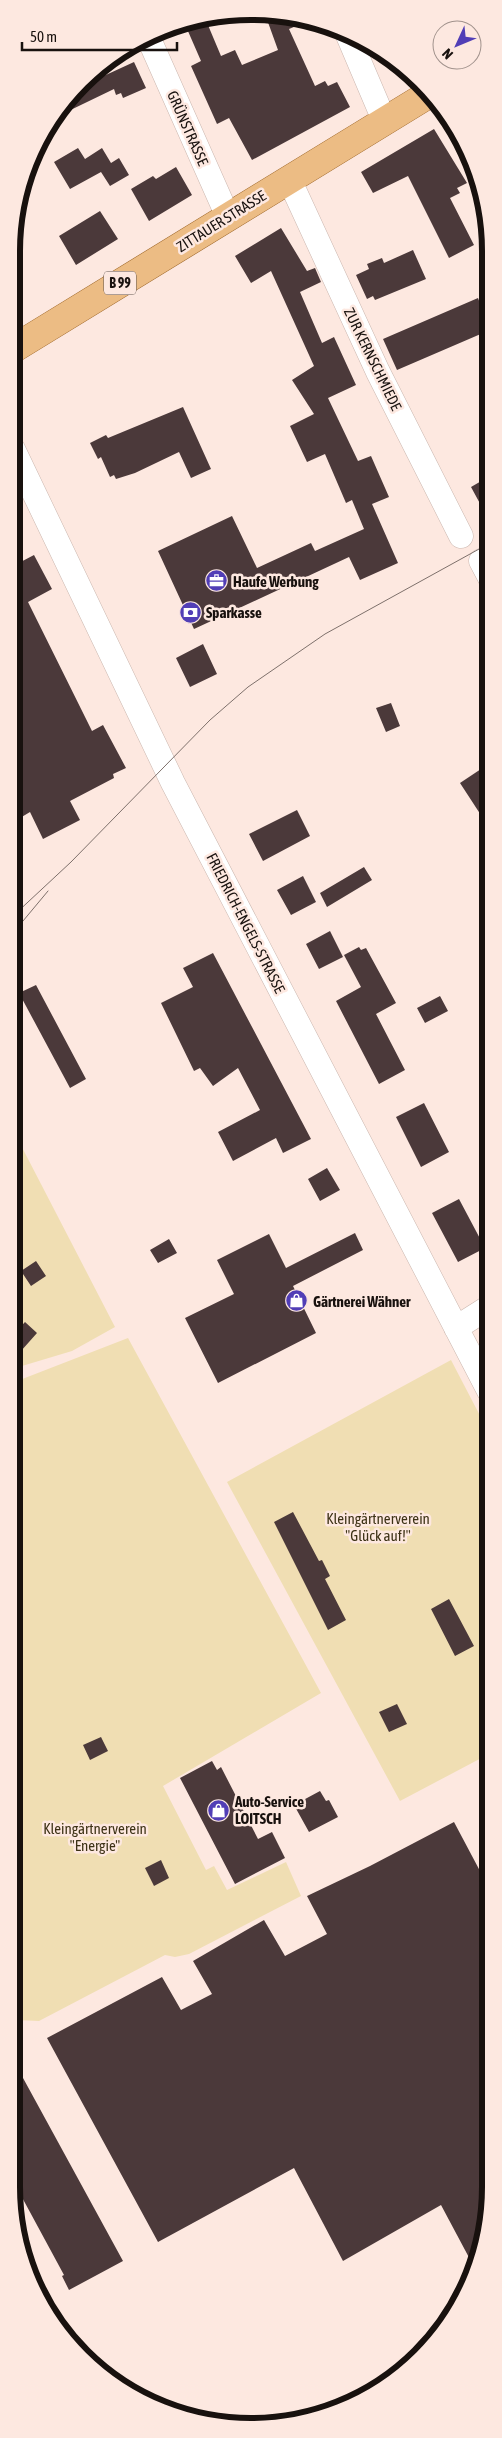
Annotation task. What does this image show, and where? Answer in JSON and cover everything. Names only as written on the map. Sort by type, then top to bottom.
[{"type":"main road","name":"ZITTAUER STRASSE","points":[[20,345],[423,97]]},
{"type":"street","name":"GRÜNSTRASSE","points":[[151,43],[228,216]]},
{"type":"street","points":[[351,43],[384,120]]},
{"type":"street","name":"ZUR KERNSCHMIEDE","points":[[289,179],[378,372],[462,536]]},
{"type":"street","name":"FRIEDRICH-ENGELS-STRASSE","points":[[20,464],[173,784],[482,1378]]},
{"type":"street","points":[[456,1328],[482,1311]]},
{"type":"green space","points":[[20,1143],[115,1327],[72,1351],[20,1367]]},
{"type":"green space","name":"Kleingärtnerverein \"Energie\"","points":[[128,1338],[321,1693],[163,1786],[206,1870],[214,1866],[227,1890],[286,1862],[301,1896],[189,1954],[175,1957],[165,1955],[39,2021],[20,2020],[20,1380]]},
{"type":"green space","name":"Kleingärtnerverein \"Glück auf!\"","points":[[451,1360],[482,1420],[482,1758],[400,1801],[227,1482]]},
{"type":"building","points":[[267,20],[299,25],[289,29],[315,86],[325,81],[328,86],[337,82],[350,107],[252,160],[229,118],[217,124],[191,66],[201,61],[187,29],[207,24],[221,56],[235,50],[242,65],[278,50]]},
{"type":"building","points":[[134,62],[146,88],[123,98],[121,93],[116,95],[114,89],[67,112],[97,79]]},
{"type":"building","points":[[434,129],[467,183],[457,188],[460,193],[450,198],[474,245],[449,258],[408,176],[373,193],[361,172]]},
{"type":"building","points":[[78,148],[85,159],[102,148],[111,163],[119,158],[129,175],[110,186],[101,172],[70,189],[54,162]]},
{"type":"building","points":[[176,167],[192,195],[149,221],[131,189],[153,176],[156,179]]},
{"type":"building","points":[[100,211],[118,239],[76,265],[59,236]]},
{"type":"building","points":[[281,228],[307,271],[315,268],[321,282],[300,292],[322,343],[334,337],[356,385],[328,398],[358,461],[371,456],[389,497],[372,504],[398,563],[360,580],[349,557],[194,629],[158,551],[232,516],[257,568],[311,543],[315,551],[364,529],[352,500],[346,503],[325,454],[307,462],[290,426],[314,414],[292,380],[314,366],[271,271],[251,283],[235,256]]},
{"type":"building","points":[[413,250],[426,279],[375,300],[373,296],[367,299],[356,275],[369,269],[367,264],[382,258],[384,263]]},
{"type":"building","points":[[478,298],[482,309],[482,333],[397,370],[383,339]]},
{"type":"building","points":[[183,407],[211,469],[191,478],[179,452],[135,473],[116,479],[114,475],[110,477],[101,457],[98,459],[90,443],[106,435],[108,438]]},
{"type":"building","points":[[482,481],[482,507],[471,487]]},
{"type":"building","points":[[34,555],[52,589],[28,602],[92,731],[103,725],[126,768],[113,774],[114,778],[70,801],[80,820],[43,839],[30,812],[20,818],[20,562]]},
{"type":"building","points":[[203,644],[217,674],[190,687],[176,658]]},
{"type":"building","points":[[391,703],[400,726],[386,732],[376,708]]},
{"type":"building","points":[[482,768],[482,817],[460,783]]},
{"type":"building","points":[[297,810],[310,836],[263,861],[249,834]]},
{"type":"building","points":[[364,867],[372,880],[327,907],[320,893]]},
{"type":"building","points":[[303,876],[316,902],[291,915],[277,890]]},
{"type":"building","points":[[330,931],[343,957],[319,969],[306,944]]},
{"type":"building","points":[[359,947],[361,950],[366,948],[396,1003],[376,1014],[405,1070],[379,1084],[336,1001],[361,987],[344,955]]},
{"type":"building","points":[[213,953],[311,1139],[283,1153],[276,1138],[233,1161],[218,1132],[260,1110],[238,1068],[213,1086],[200,1068],[194,1071],[161,1003],[193,987],[183,968]]},
{"type":"building","points":[[36,985],[86,1079],[70,1088],[20,993]]},
{"type":"building","points":[[440,996],[448,1011],[425,1023],[417,1008]]},
{"type":"building","points":[[424,1103],[449,1152],[421,1167],[396,1117]]},
{"type":"building","points":[[327,1168],[340,1190],[320,1201],[308,1179]]},
{"type":"building","points":[[459,1199],[482,1242],[482,1250],[458,1262],[432,1213]]},
{"type":"building","points":[[355,1233],[363,1250],[293,1286],[316,1333],[218,1383],[185,1318],[234,1294],[217,1260],[269,1234],[286,1268]]},
{"type":"building","points":[[169,1239],[177,1253],[158,1263],[150,1250]]},
{"type":"building","points":[[36,1261],[46,1276],[31,1286],[21,1271]]},
{"type":"building","points":[[25,1322],[37,1333],[21,1351],[20,1350],[20,1327]]},
{"type":"building","points":[[293,1512],[319,1561],[322,1560],[330,1576],[325,1579],[346,1620],[328,1630],[274,1522]]},
{"type":"building","points":[[449,1599],[474,1646],[455,1656],[431,1609]]},
{"type":"building","points":[[397,1704],[407,1724],[389,1732],[379,1712]]},
{"type":"building","points":[[101,1737],[108,1751],[90,1760],[83,1745]]},
{"type":"building","name":"Auto-Service LOITSCH","points":[[212,1761],[217,1770],[221,1767],[258,1839],[272,1832],[285,1858],[235,1884],[180,1778]]},
{"type":"building","points":[[320,1791],[326,1801],[329,1800],[338,1817],[309,1832],[294,1805]]},
{"type":"building","points":[[454,1822],[482,1875],[482,2202],[478,2232],[470,2260],[441,2205],[343,2261],[294,2168],[158,2242],[47,2038],[162,1977],[181,2010],[212,1994],[193,1961],[264,1920],[285,1956],[327,1934],[307,1896],[370,1866]]},
{"type":"building","points":[[161,1860],[169,1878],[154,1886],[145,1868]]},
{"type":"building","points":[[20,2072],[123,2261],[69,2290],[62,2276],[64,2275],[20,2194]]},
{"type":"tram line","points":[[20,909],[71,862],[210,720],[248,687],[325,634],[482,547]]},
{"type":"tram line","points":[[20,925],[48,891]]},
{"type":"place","name":"Haufe Werbung","points":[[217,581]]},
{"type":"place","name":"Sparkasse","points":[[190,612]]},
{"type":"place","name":"Gärtnerei Wähner","points":[[297,1301]]},
{"type":"place","name":"Auto-Service LOITSCH","points":[[219,1810]]}]
